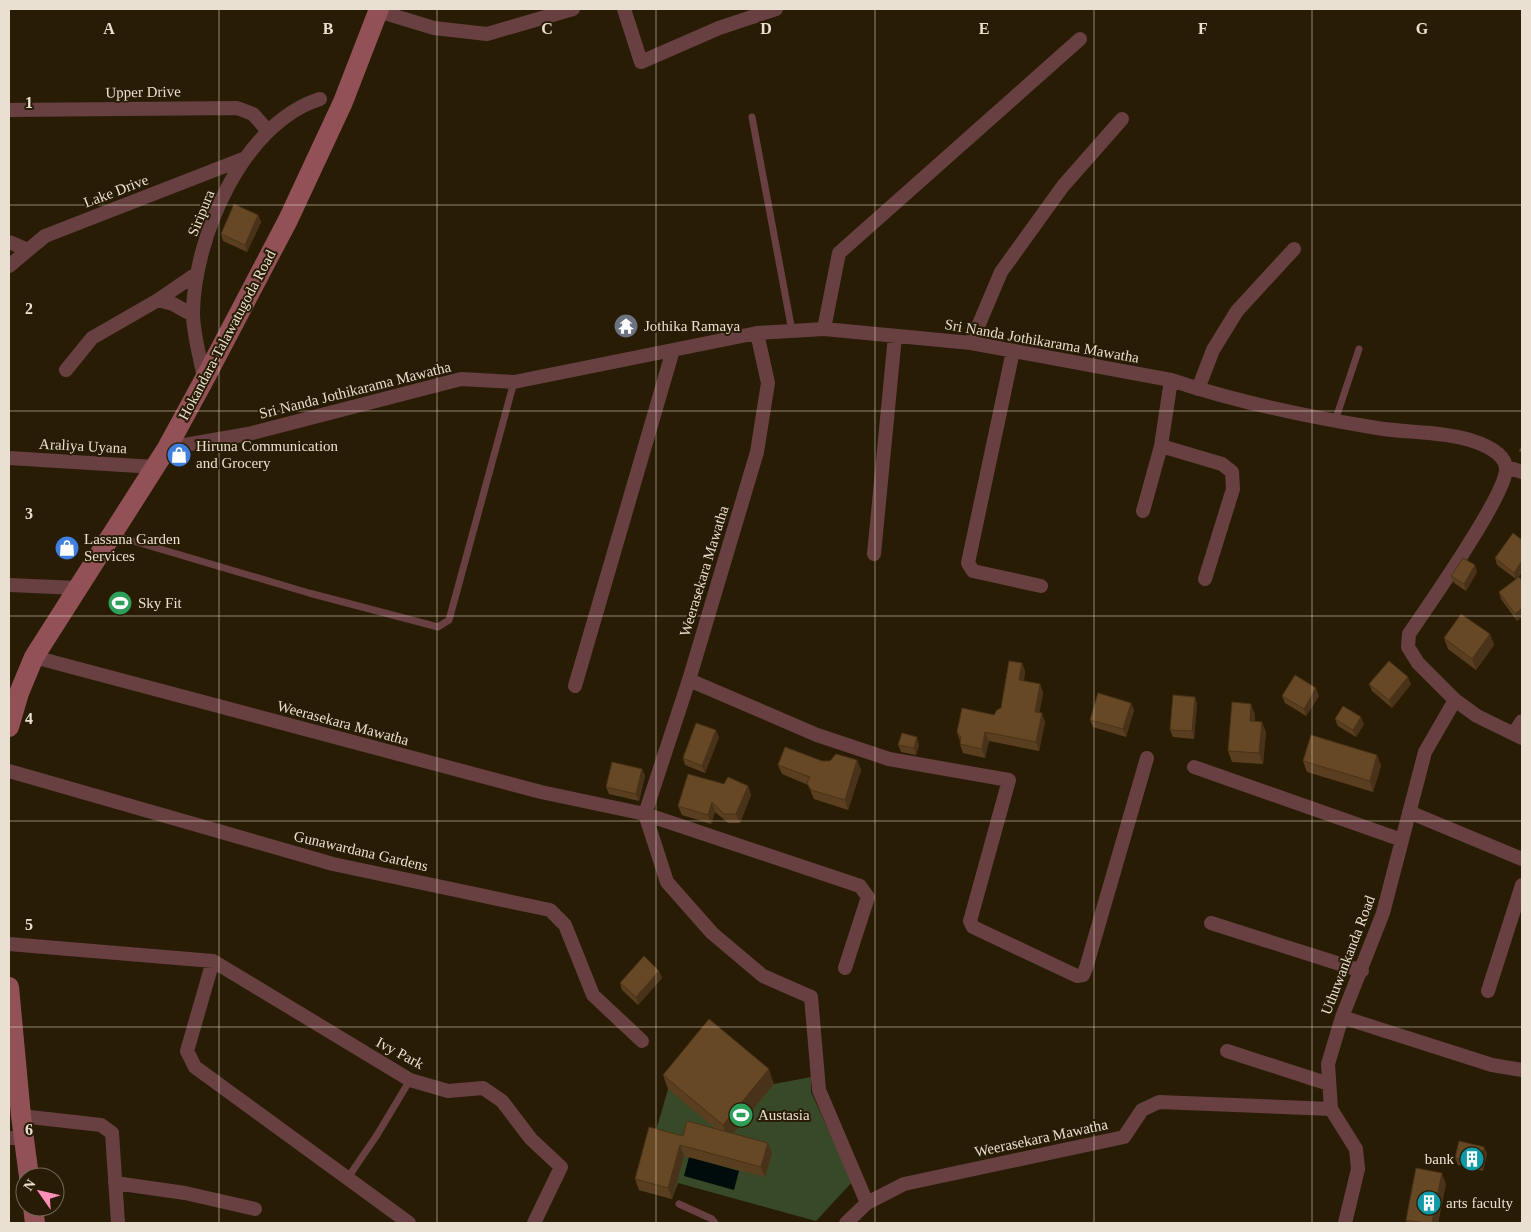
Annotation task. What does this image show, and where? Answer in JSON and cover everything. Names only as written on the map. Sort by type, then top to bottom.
[{"type":"main road","name":"Hokandara-Talawatugoda Road","points":[[9,727],[14,693],[34,657],[168,448],[288,220],[346,95],[379,10]]},
{"type":"main road","points":[[9,987],[21,1116],[16,1138],[26,1167]]},
{"type":"street","points":[[379,10],[434,28],[486,34],[572,9]]},
{"type":"street","points":[[624,9],[641,62],[719,28],[776,9]]},
{"type":"street","points":[[824,329],[839,253],[1080,38]]},
{"type":"street","name":"Siripura","points":[[204,380],[193,315],[196,274],[210,227],[242,159],[268,130],[303,104],[320,99]]},
{"type":"street","name":"Upper Drive","points":[[9,110],[237,108],[253,114],[268,130]]},
{"type":"street","points":[[971,342],[1001,272],[1063,186],[1122,119]]},
{"type":"street","name":"Lake Drive","points":[[9,266],[45,236],[242,159]]},
{"type":"street","points":[[9,242],[28,250]]},
{"type":"street","points":[[1198,389],[1213,350],[1237,310],[1294,249]]},
{"type":"street","points":[[66,370],[92,338],[158,300],[196,274]]},
{"type":"street","points":[[158,300],[173,304],[193,315]]},
{"type":"street","name":"Sri Nanda Jothikarama Mawatha","points":[[168,448],[248,434],[462,380],[514,382],[756,333],[824,329],[971,342],[1172,380],[1198,389],[1335,422],[1470,440],[1494,450],[1502,458],[1506,467]]},
{"type":"street","name":"Weerasekara Mawatha","points":[[645,814],[689,680],[757,452],[768,383],[756,333]]},
{"type":"street","points":[[874,554],[895,336]]},
{"type":"street","points":[[575,686],[672,350]]},
{"type":"street","points":[[1012,351],[968,563],[973,571],[1041,586]]},
{"type":"street","points":[[1144,511],[1161,446],[1172,380]]},
{"type":"street","points":[[1161,446],[1222,464],[1232,472],[1234,489],[1205,579]]},
{"type":"street","name":"Araliya Uyana","points":[[9,458],[156,467]]},
{"type":"street","points":[[1522,472],[1506,467],[1501,490],[1409,634],[1408,647],[1418,663],[1455,700],[1477,716],[1518,735],[1522,721]]},
{"type":"street","points":[[9,585],[78,588]]},
{"type":"street","name":"Weerasekara Mawatha","points":[[34,657],[541,792],[645,814],[860,886],[868,897],[845,968]]},
{"type":"street","points":[[689,680],[817,735],[889,758],[1009,780],[970,920],[973,927],[1077,976],[1083,975],[1086,968],[1147,758]]},
{"type":"street","name":"Uthuwankanda Road","points":[[1345,1223],[1358,1169],[1356,1150],[1331,1109],[1328,1064],[1342,1017],[1362,971],[1383,913],[1425,752],[1455,700]]},
{"type":"street","points":[[1194,767],[1402,840]]},
{"type":"street","name":"Gunawardana Gardens","points":[[9,771],[333,864],[550,910],[565,925],[593,995],[642,1041]]},
{"type":"street","points":[[1410,812],[1522,859]]},
{"type":"street","points":[[645,814],[667,882],[712,932],[763,976],[811,997],[819,1090],[867,1203]]},
{"type":"street","points":[[1488,991],[1522,885]]},
{"type":"street","points":[[1211,923],[1362,971]]},
{"type":"street","name":"Ivy Park","points":[[9,944],[213,961],[410,1080],[448,1091],[483,1088],[502,1101],[531,1139],[561,1167],[534,1223]]},
{"type":"street","points":[[213,961],[187,1051],[194,1067],[347,1180],[409,1223]]},
{"type":"street","points":[[1342,1017],[1492,1065],[1522,1070]]},
{"type":"street","points":[[1227,1051],[1329,1084]]},
{"type":"street","name":"Weerasekara Mawatha","points":[[846,1223],[867,1203],[904,1184],[1124,1137],[1142,1110],[1159,1102],[1331,1109]]},
{"type":"street","points":[[21,1116],[102,1125],[112,1133],[118,1223]]},
{"type":"street","points":[[115,1183],[185,1193],[255,1209]]},
{"type":"lane","points":[[752,117],[792,331]]},
{"type":"lane","points":[[1335,422],[1359,349]]},
{"type":"lane","points":[[113,535],[438,627],[449,620],[514,382]]},
{"type":"lane","points":[[347,1180],[410,1080]]},
{"type":"lane","points":[[679,1204],[712,1219],[715,1223]]},
{"type":"green space","name":"Austasia","points":[[811,1077],[811,1092],[841,1157],[854,1180],[816,1221],[678,1183],[672,1199],[639,1190],[668,1089],[774,1084]]},
{"type":"shaded area","points":[[689,1157],[739,1171],[734,1190],[684,1176]]},
{"type":"building","points":[[234,204],[258,215],[245,245],[221,234]]},
{"type":"building","points":[[1513,533],[1522,540],[1522,561],[1514,573],[1495,558]]},
{"type":"building","points":[[1463,558],[1475,565],[1464,584],[1451,576]]},
{"type":"building","points":[[1519,577],[1522,581],[1522,608],[1515,614],[1499,592]]},
{"type":"building","points":[[1461,614],[1490,634],[1472,659],[1444,638]]},
{"type":"building","points":[[1009,661],[1022,663],[1019,680],[1040,684],[1035,712],[1042,713],[1036,742],[985,732],[982,749],[960,744],[961,737],[957,732],[962,708],[994,715],[1001,708]]},
{"type":"building","points":[[1389,661],[1408,677],[1389,700],[1369,684]]},
{"type":"building","points":[[1295,675],[1316,688],[1304,709],[1282,696]]},
{"type":"building","points":[[1098,693],[1131,703],[1123,729],[1090,720]]},
{"type":"building","points":[[1173,695],[1195,697],[1192,731],[1170,730]]},
{"type":"building","points":[[1232,702],[1251,704],[1250,721],[1262,722],[1259,753],[1228,751]]},
{"type":"building","points":[[1343,706],[1361,717],[1353,730],[1335,719]]},
{"type":"building","points":[[696,723],[716,730],[702,766],[683,758]]},
{"type":"building","points":[[902,733],[917,737],[914,748],[898,745]]},
{"type":"building","points":[[1311,735],[1377,755],[1370,781],[1303,761]]},
{"type":"building","points":[[785,747],[822,761],[830,761],[836,754],[857,760],[845,800],[811,790],[807,783],[810,777],[778,765]]},
{"type":"building","points":[[612,762],[642,769],[636,794],[606,787]]},
{"type":"building","points":[[688,774],[724,784],[728,777],[748,786],[736,814],[724,814],[712,802],[708,815],[678,806]]},
{"type":"building","points":[[644,956],[659,971],[636,997],[620,983]]},
{"type":"building","points":[[709,1019],[769,1069],[723,1125],[663,1075]]},
{"type":"building","points":[[687,1121],[768,1143],[761,1167],[680,1145],[668,1188],[635,1179],[649,1127],[683,1136]]},
{"type":"building","points":[[1459,1141],[1484,1147],[1480,1163],[1455,1158]]},
{"type":"building","name":"arts faculty","points":[[1416,1168],[1442,1173],[1432,1223],[1406,1220]]},
{"type":"place","name":"Jothika Ramaya","points":[[626,326]]},
{"type":"place","name":"Hiruna Communication and Grocery","points":[[179,455]]},
{"type":"place","name":"Lassana Garden Services","points":[[67,548]]},
{"type":"place","name":"Sky Fit","points":[[120,603]]},
{"type":"place","name":"Austasia","points":[[741,1115]]},
{"type":"place","name":"bank","points":[[1472,1159]]},
{"type":"place","name":"arts faculty","points":[[1429,1203]]}]
